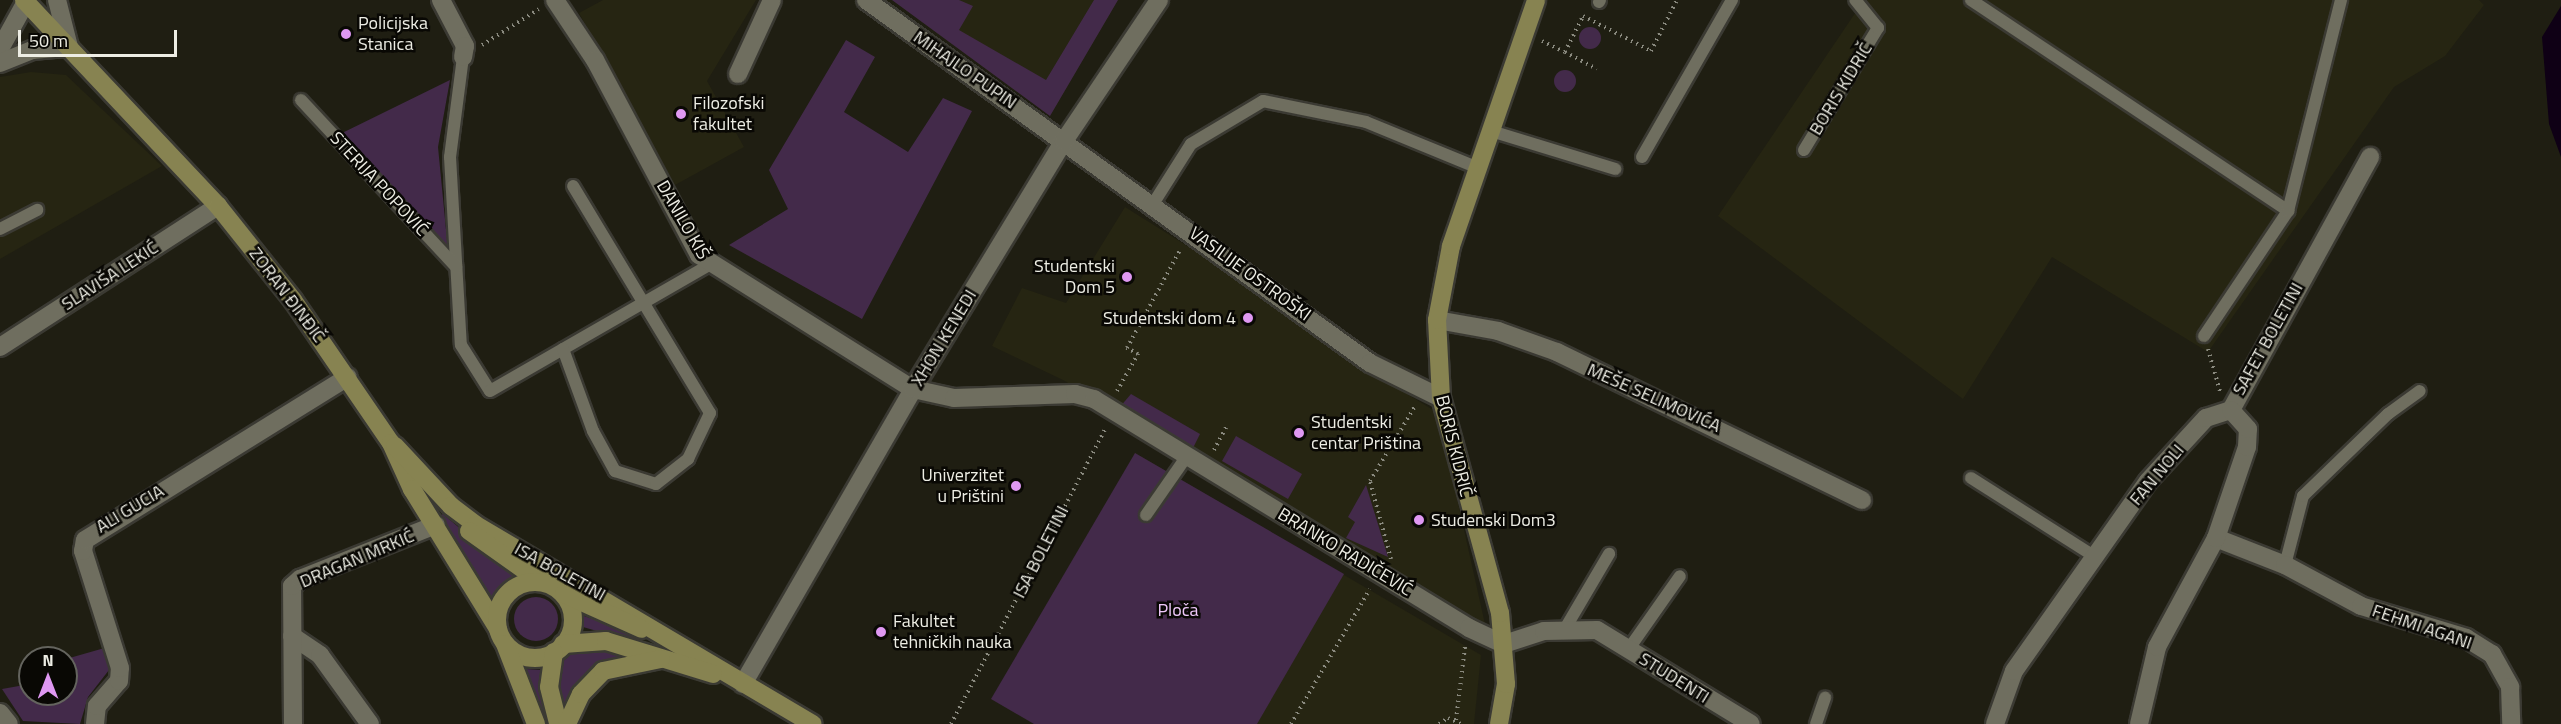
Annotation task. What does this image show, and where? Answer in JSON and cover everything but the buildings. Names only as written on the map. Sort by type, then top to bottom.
[{"type":"main road","name":"BORIS KIDRIČ","points":[[1499,724],[1504,644],[1433,394],[1437,320],[1451,246],[1536,0]]},
{"type":"main road","name":"ZORAN ĐINĐIČ","points":[[26,1],[218,206],[348,377],[391,443],[501,636],[536,724]]},
{"type":"main road","name":"ISA BOLETINI","points":[[391,443],[451,506],[673,651],[743,684],[813,724]]},
{"type":"main road","points":[[451,506],[477,538],[541,582],[673,651]]},
{"type":"main road","points":[[541,582],[506,594],[501,636],[522,655],[559,648]]},
{"type":"main road","points":[[558,590],[572,616],[559,648],[549,687],[558,724]]},
{"type":"main road","name":"ISA BOLETINI","points":[[559,648],[590,638],[673,651]]},
{"type":"main road","points":[[567,724],[581,694],[603,671],[673,651]]},
{"type":"street","points":[[0,63],[32,50],[69,47],[57,0]]},
{"type":"street","name":"STERIJA POPOVIĆ","points":[[441,0],[465,46],[463,57]]},
{"type":"street","points":[[738,74],[772,0]]},
{"type":"street","name":"MIHAJLO PUPIN","points":[[866,0],[1064,141]]},
{"type":"street","name":"XHON KENEDI","points":[[743,684],[912,389],[1064,141],[1159,0]]},
{"type":"street","points":[[0,49],[26,1]]},
{"type":"street","name":"DANILO KIŠ","points":[[549,3],[595,60],[709,265],[789,308],[912,389]]},
{"type":"street","name":"VASILIJE OSTROŠKI","points":[[1064,141],[1370,363],[1433,394]]},
{"type":"street","name":"SAFET BOLETINI","points":[[2139,724],[2157,647],[2216,538],[2247,447],[2248,429],[2228,409],[2370,158]]},
{"type":"street","name":"SLAVIŠA LEKIĆ","points":[[0,346],[218,206]]},
{"type":"street","name":"MEŠE SELIMOVIĆA","points":[[1437,320],[1498,331],[1557,352],[1862,500]]},
{"type":"street","name":"ALI GUCIA","points":[[95,724],[97,706],[119,681],[120,668],[83,551],[85,540],[93,530],[348,377]]},
{"type":"street","name":"BRANKO RADIČEVIĆ","points":[[912,389],[977,399],[1075,394],[1111,410],[1469,628],[1504,644]]},
{"type":"street","name":"FAN NOLI","points":[[1995,724],[2014,671],[2148,481],[2206,418],[2228,409]]},
{"type":"street","name":"DRAGAN MRKIĆ","points":[[293,724],[292,636],[289,599],[300,579],[436,525]]},
{"type":"street","name":"FEHMI AGANI","points":[[2216,538],[2285,565],[2361,606],[2466,639],[2492,654],[2510,687],[2511,724]]},
{"type":"street","name":"STUDENTI","points":[[1504,644],[1566,627],[1597,630],[1751,724]]},
{"type":"street","points":[[292,636],[320,655],[370,724]]},
{"type":"street","points":[[0,713],[9,724]]},
{"type":"lane","points":[[1642,157],[1732,0]]},
{"type":"lane","name":"BORIS KIDRIČ","points":[[1804,150],[1878,28],[1856,0]]},
{"type":"lane","points":[[1971,0],[2288,211]]},
{"type":"lane","points":[[2204,336],[2288,211],[2341,0]]},
{"type":"lane","name":"STERIJA POPOVIĆ","points":[[463,57],[450,157],[461,345],[490,391],[709,265]]},
{"type":"lane","name":"STERIJA POPOVIĆ","points":[[301,100],[456,267]]},
{"type":"lane","points":[[1153,204],[1191,144],[1263,101],[1366,122],[1478,168]]},
{"type":"lane","points":[[1491,131],[1615,170]]},
{"type":"lane","points":[[563,349],[593,431],[615,471],[656,484],[688,459],[710,413],[641,304],[573,186]]},
{"type":"lane","points":[[0,229],[37,210]]},
{"type":"lane","points":[[2285,565],[2303,496],[2388,414],[2420,391]]},
{"type":"lane","points":[[1146,516],[1187,456]]},
{"type":"lane","points":[[1971,478],[2094,556]]},
{"type":"lane","points":[[1566,627],[1610,554]]},
{"type":"lane","name":"STUDENTI","points":[[1628,650],[1680,576]]},
{"type":"lane","points":[[1816,724],[1825,698]]},
{"type":"path","points":[[1565,52],[1583,16],[1635,45],[1651,51],[1677,0]]},
{"type":"path","points":[[463,57],[549,3]]},
{"type":"path","points":[[1559,50],[1597,69]]},
{"type":"path","name":"ISA BOLETINI","points":[[951,724],[1111,410],[1138,354],[1127,348],[1191,231]]},
{"type":"path","points":[[2204,336],[2228,409]]},
{"type":"path","points":[[1291,724],[1393,556],[1370,481],[1433,394]]},
{"type":"path","points":[[1216,446],[1227,426]]},
{"type":"path","points":[[1456,720],[1469,628]]},
{"type":"path","points":[[1439,724],[1456,720]]},
{"type":"path","points":[[1456,720],[1461,724]]},
{"type":"shaded area","name":"Filozofski fakultet","points":[[603,0],[756,0],[707,81],[744,147],[675,185],[579,13]]},
{"type":"shaded area","points":[[892,0],[1118,0],[1050,116]]},
{"type":"shaded area","points":[[1864,0],[2479,0],[2484,5],[2445,56],[2394,87],[2208,352],[2052,257],[1963,399],[1718,216]]},
{"type":"shaded area","points":[[2561,6],[2561,157],[2549,124],[2542,37]]},
{"type":"shaded area","points":[[31,72],[66,75],[162,166],[0,259],[0,77]]},
{"type":"shaded area","name":"Studentski centar Priština","points":[[1125,207],[1318,328],[1358,364],[1438,413],[1485,624],[1063,380],[992,346],[1022,288],[1066,303]]},
{"type":"shaded area","name":"Ploča","points":[[1135,453],[1481,655],[1474,724],[1036,724]]},
{"type":"green space","points":[[892,0],[959,0],[973,6],[959,30],[1046,80],[1094,0],[1118,0],[1050,116]]},
{"type":"green space","points":[[1590,27],[1598,30],[1601,38],[1598,46],[1590,49],[1582,46],[1579,38],[1582,30]]},
{"type":"green space","points":[[846,40],[875,57],[844,112],[908,152],[943,98],[972,111],[862,319],[729,245],[788,209],[769,170]]},
{"type":"green space","points":[[1561,70],[1569,70],[1576,77],[1576,85],[1569,92],[1561,92],[1554,85],[1554,77]]},
{"type":"green space","points":[[450,80],[438,147],[448,250],[336,136]]},
{"type":"green space","points":[[1131,394],[1200,434],[1191,452],[1119,408]]},
{"type":"green space","points":[[1236,436],[1302,474],[1288,499],[1222,461]]},
{"type":"green space","name":"Ploča","points":[[1135,453],[1344,574],[1257,724],[1034,724],[991,699]]},
{"type":"green space","points":[[1366,485],[1388,557],[1346,538],[1355,522],[1348,517]]},
{"type":"green space","points":[[443,514],[515,575],[489,599],[436,518]]},
{"type":"green space","points":[[536,597],[551,604],[558,619],[551,634],[536,641],[521,634],[514,619],[521,604]]},
{"type":"green space","points":[[584,616],[637,634],[635,642],[583,627]]},
{"type":"green space","points":[[108,647],[109,670],[88,697],[80,724],[23,721],[2,689],[18,686],[18,706],[78,706],[78,656]]},
{"type":"green space","points":[[579,647],[624,652],[626,657],[599,661],[561,708],[557,689],[561,663]]},
{"type":"green space","points":[[526,669],[542,670],[551,724],[542,724]]},
{"type":"place","name":"Policijska Stanica","points":[[346,34]]},
{"type":"place","name":"Filozofski fakultet","points":[[681,114]]},
{"type":"place","name":"Studentski Dom 5","points":[[1127,277]]},
{"type":"place","name":"Studentski dom 4","points":[[1248,318]]},
{"type":"place","name":"Studentski centar Priština","points":[[1299,433]]},
{"type":"place","name":"Univerzitet u Prištini","points":[[1016,486]]},
{"type":"place","name":"Studenski Dom3","points":[[1419,520]]},
{"type":"place","name":"Fakultet tehničkih nauka","points":[[881,632]]}]
